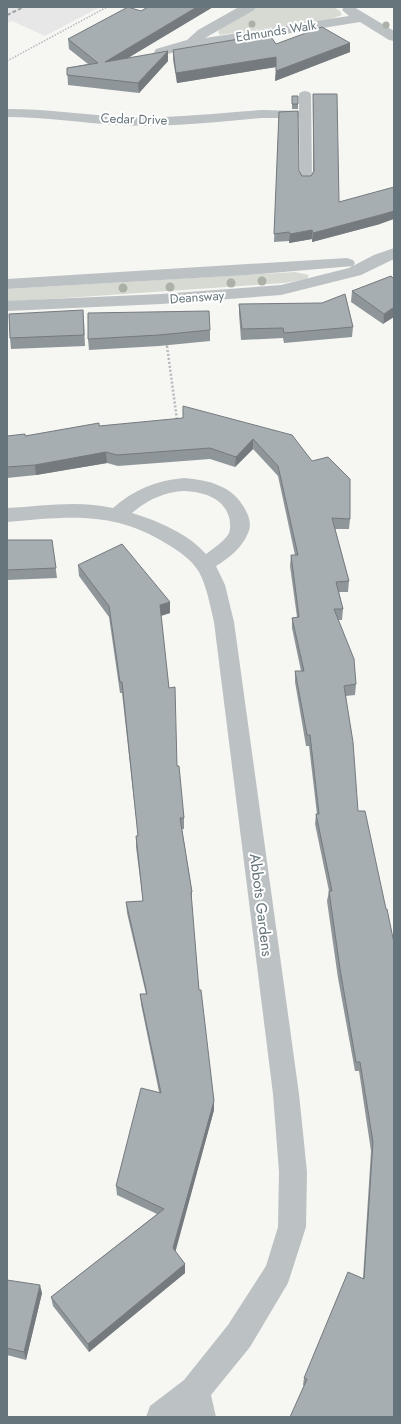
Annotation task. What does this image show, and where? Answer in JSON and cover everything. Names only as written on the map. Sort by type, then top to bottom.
[{"type":"street","name":"Edmunds Walk","points":[[191,43],[203,33],[249,7]]},
{"type":"street","points":[[344,7],[394,37]]},
{"type":"street","name":"Edmunds Walk","points":[[161,52],[191,43],[216,41],[361,18]]},
{"type":"street","name":"Cedar Drive","points":[[7,113],[37,112],[120,121],[186,120],[262,114]]},
{"type":"street","name":"Deansway","points":[[7,284],[308,266],[387,255]]},
{"type":"street","name":"Deansway","points":[[7,306],[161,299],[281,290],[355,272],[387,255]]},
{"type":"street","points":[[118,515],[131,502],[165,487],[185,484],[198,486],[211,489],[226,497],[236,507],[240,521],[238,534],[225,550],[205,564]]},
{"type":"street","name":"Abbots Gardens","points":[[7,515],[92,510],[118,515],[163,532],[183,544],[205,564],[218,593],[224,622],[286,1094],[293,1172],[292,1226],[278,1273],[198,1404],[161,1417]]},
{"type":"lane","points":[[305,94],[306,180]]},
{"type":"lane","points":[[262,114],[305,115]]},
{"type":"path","points":[[7,61],[107,7]]},
{"type":"path","points":[[161,299],[177,423]]},
{"type":"shaded area","points":[[7,7],[100,7],[45,36],[12,21],[7,23]]},
{"type":"shaded area","points":[[257,7],[333,7],[340,11],[342,15],[331,19],[220,35],[218,32],[220,29]]},
{"type":"shaded area","points":[[295,272],[309,275],[307,279],[284,283],[7,302],[7,289]]},
{"type":"building","points":[[128,7],[141,11],[148,7],[197,7],[105,62],[168,51],[138,83],[67,75],[67,68],[98,63],[68,39]]},
{"type":"building","points":[[322,27],[350,43],[276,71],[276,57],[176,73],[173,50],[269,34],[276,44]]},
{"type":"building","points":[[313,94],[337,94],[339,202],[394,187],[394,211],[313,233],[312,230],[290,234],[289,232],[274,234],[279,112],[298,111],[299,171],[302,176],[311,176],[314,171]]},
{"type":"building","points":[[292,96],[298,96],[298,104],[292,104]]},
{"type":"building","points":[[391,276],[394,279],[394,307],[384,314],[352,291]]},
{"type":"building","points":[[345,294],[353,327],[284,333],[283,328],[242,329],[239,304],[322,303]]},
{"type":"building","points":[[83,310],[84,335],[10,338],[9,314]]},
{"type":"building","points":[[209,311],[210,330],[159,335],[88,339],[88,313]]},
{"type":"building","points":[[183,406],[292,435],[312,461],[328,457],[350,479],[350,519],[332,518],[349,581],[336,582],[343,609],[334,609],[354,659],[356,684],[344,686],[353,742],[358,811],[365,811],[394,943],[394,1417],[290,1417],[307,1379],[304,1378],[348,1272],[364,1279],[373,1142],[360,1062],[356,1062],[340,969],[329,891],[332,891],[316,814],[319,814],[310,735],[307,735],[295,671],[304,671],[292,618],[299,617],[291,555],[298,555],[278,466],[253,439],[236,457],[210,448],[117,455],[106,452],[35,465],[7,467],[7,436],[25,434],[25,436],[99,423],[99,426],[183,418]]},
{"type":"building","points":[[7,540],[52,540],[56,568],[7,570]]},
{"type":"building","points":[[122,544],[170,602],[160,605],[169,688],[175,687],[177,766],[179,766],[184,818],[180,818],[192,892],[199,990],[201,990],[214,1101],[173,1248],[185,1264],[88,1344],[51,1297],[164,1209],[116,1186],[141,1088],[161,1093],[140,994],[147,994],[126,902],[143,901],[136,836],[138,836],[122,682],[120,682],[109,606],[78,565]]},
{"type":"building","points":[[7,1280],[40,1285],[24,1352],[7,1348]]},
{"type":"railway","points":[[7,15],[24,7]]}]
